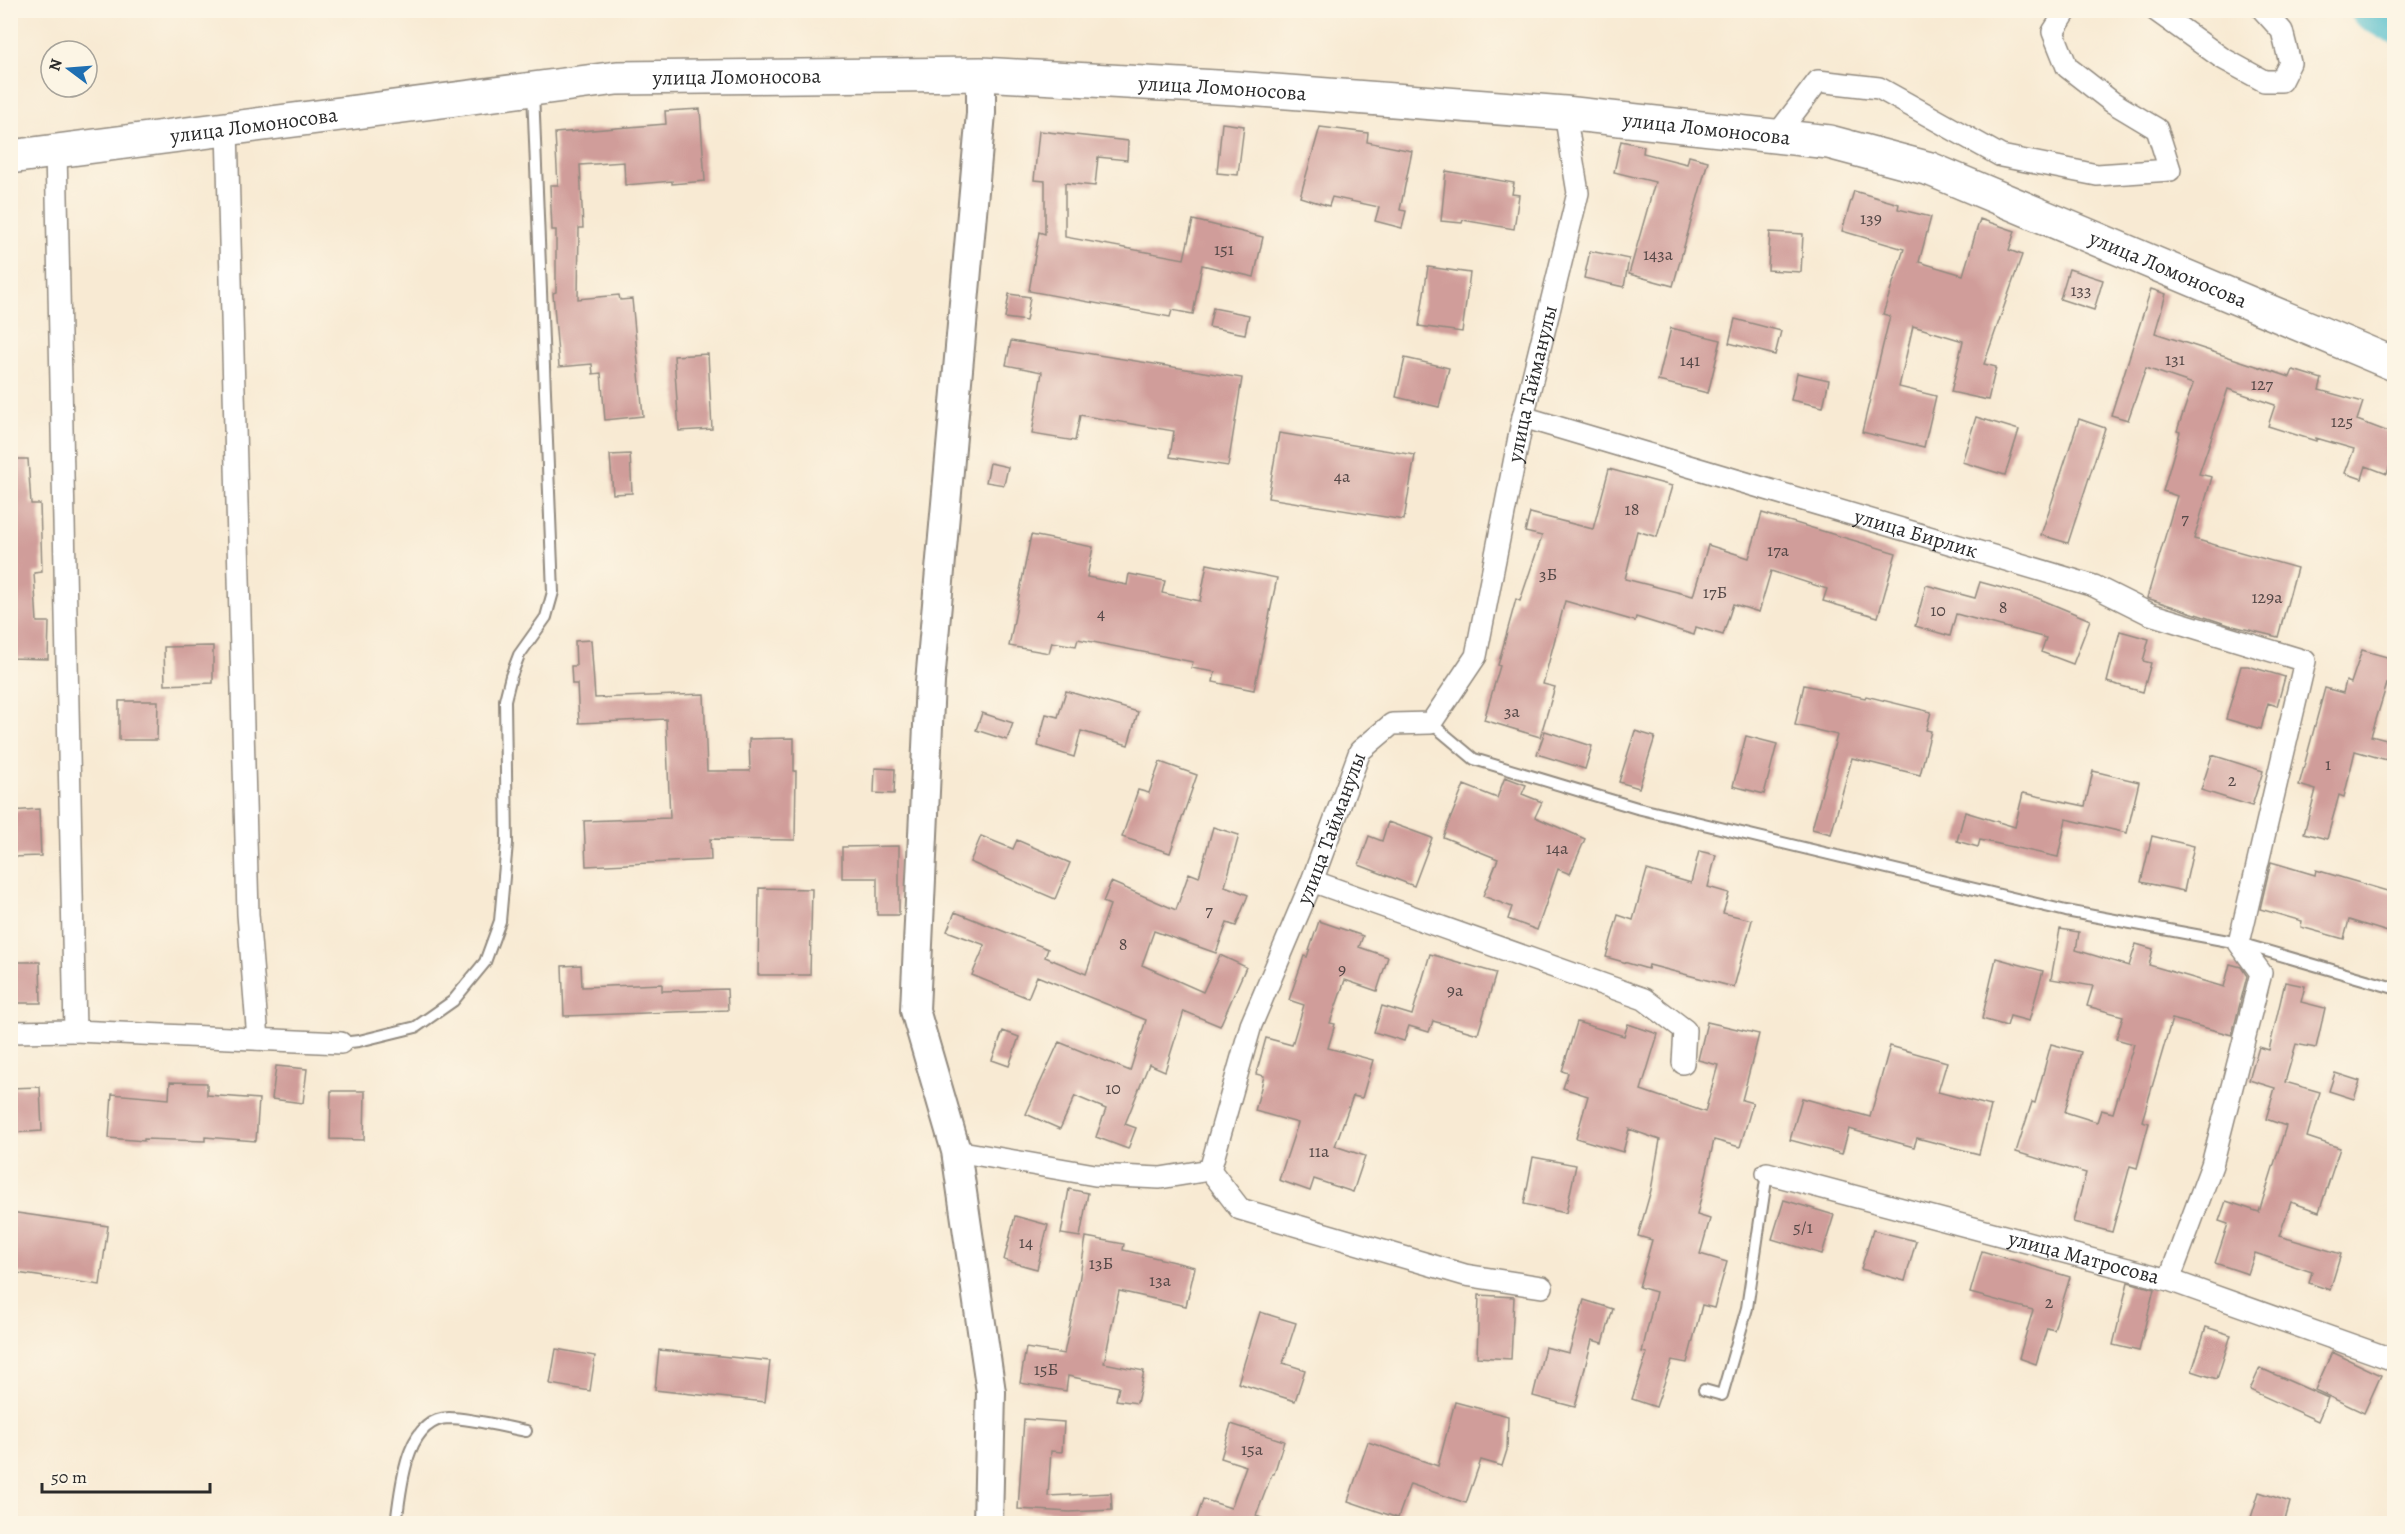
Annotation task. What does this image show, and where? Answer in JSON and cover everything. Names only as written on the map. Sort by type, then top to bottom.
[{"type":"main road","name":"улица Ломоносова","points":[[10,157],[617,78],[981,75],[1235,88],[1565,112],[1829,142],[1930,169],[2394,364]]},
{"type":"main road","points":[[981,75],[981,113],[930,682],[915,1010],[956,1151],[991,1392],[988,1524]]},
{"type":"street","points":[[1776,136],[1818,81],[1879,88],[2001,156],[2097,175],[2170,170],[2157,129],[2112,102],[2067,67],[2053,32],[2067,10]]},
{"type":"street","points":[[2155,10],[2222,58],[2264,81],[2282,81],[2289,63],[2282,31],[2263,10]]},
{"type":"street","name":"улица Тайманулы","points":[[1210,1170],[1251,1024],[1312,880],[1360,751],[1392,724],[1431,723],[1476,656],[1523,417],[1578,193],[1565,112]]},
{"type":"street","points":[[227,129],[246,856],[258,1039]]},
{"type":"street","points":[[56,151],[75,1031]]},
{"type":"street","name":"улица Бирлик","points":[[1523,417],[2094,586],[2150,614],[2305,661],[2239,943]]},
{"type":"street","points":[[1312,880],[1644,999],[1685,1030],[1683,1064]]},
{"type":"street","points":[[2169,1280],[2212,1165],[2261,973],[2239,943]]},
{"type":"street","points":[[10,1032],[75,1031],[340,1043]]},
{"type":"street","points":[[956,1151],[1095,1175],[1160,1178],[1210,1170],[1240,1209],[1465,1275],[1542,1287]]},
{"type":"street","name":"улица Матросова","points":[[1767,1173],[2169,1280],[2394,1360]]},
{"type":"lane","points":[[340,1043],[416,1027],[453,1001],[485,962],[500,921],[507,843],[505,700],[519,655],[546,617],[553,592],[532,89]]},
{"type":"lane","points":[[1431,723],[1474,759],[1637,808],[2067,911],[2239,943],[2394,988]]},
{"type":"lane","points":[[1704,1390],[1722,1395],[1747,1308],[1767,1173]]},
{"type":"lane","points":[[396,1524],[407,1454],[425,1426],[447,1418],[526,1431]]},
{"type":"building","points":[[700,109],[705,181],[625,185],[624,162],[580,165],[583,228],[579,228],[578,299],[619,295],[620,300],[632,299],[643,416],[605,420],[601,373],[593,374],[592,364],[559,367],[553,293],[556,292],[556,230],[552,230],[550,185],[558,185],[555,133],[666,124],[665,111]]},
{"type":"building","points":[[1222,123],[1244,126],[1238,175],[1217,173]]},
{"type":"building","points":[[1320,127],[1368,133],[1367,142],[1412,151],[1400,210],[1406,211],[1402,228],[1375,221],[1379,207],[1332,197],[1329,206],[1300,197]]},
{"type":"building","points":[[1039,131],[1128,141],[1127,160],[1098,157],[1095,186],[1065,183],[1065,237],[1184,259],[1193,220],[1263,237],[1254,277],[1202,265],[1193,314],[1172,310],[1170,317],[1029,291],[1039,232],[1045,234],[1045,181],[1034,180]]},
{"type":"building","points":[[1621,141],[1644,146],[1643,153],[1687,164],[1689,156],[1708,161],[1673,286],[1629,274],[1655,182],[1614,172]]},
{"type":"building","points":[[1446,171],[1514,183],[1512,194],[1519,195],[1514,229],[1463,220],[1462,223],[1441,221]]},
{"type":"building","points":[[1854,191],[1899,204],[1898,209],[1931,217],[1919,262],[1963,275],[1980,219],[2015,231],[2009,250],[2022,255],[1984,364],[1996,367],[1988,400],[1951,392],[1963,341],[1913,326],[1899,387],[1936,396],[1924,447],[1862,432],[1890,316],[1883,314],[1904,249],[1842,231]]},
{"type":"building","points":[[1770,232],[1803,234],[1801,272],[1768,270]]},
{"type":"building","points":[[1590,251],[1629,259],[1624,287],[1584,278]]},
{"type":"building","points":[[1428,267],[1470,273],[1462,332],[1419,326]]},
{"type":"building","points":[[2069,269],[2103,280],[2094,310],[2060,299]]},
{"type":"building","points":[[2151,289],[2166,294],[2155,333],[2290,377],[2293,370],[2322,379],[2319,390],[2363,402],[2357,420],[2394,434],[2394,453],[2387,474],[2366,466],[2362,479],[2345,473],[2354,449],[2316,438],[2316,441],[2268,426],[2275,405],[2228,389],[2199,474],[2212,477],[2194,539],[2297,568],[2278,637],[2229,625],[2147,598],[2177,496],[2163,491],[2180,432],[2177,431],[2193,384],[2146,368],[2128,420],[2111,415]]},
{"type":"building","points":[[1009,294],[1030,297],[1026,321],[1005,318]]},
{"type":"building","points":[[1213,308],[1249,315],[1245,334],[1209,327]]},
{"type":"building","points":[[1735,319],[1781,331],[1775,355],[1729,343]]},
{"type":"building","points":[[1671,328],[1721,340],[1708,393],[1658,381]]},
{"type":"building","points":[[1011,341],[1242,378],[1228,466],[1170,457],[1174,431],[1080,415],[1075,441],[1032,434],[1042,372],[1006,365]]},
{"type":"building","points":[[708,354],[712,429],[679,431],[674,356]]},
{"type":"building","points":[[1405,358],[1449,368],[1439,407],[1396,397]]},
{"type":"building","points":[[1797,373],[1829,380],[1823,407],[1791,400]]},
{"type":"building","points":[[1976,417],[2019,430],[2005,475],[1962,462]]},
{"type":"building","points":[[2079,419],[2105,428],[2068,543],[2041,535]]},
{"type":"building","points":[[1279,433],[1415,455],[1404,520],[1268,498]]},
{"type":"building","points":[[630,454],[632,493],[613,494],[610,455]]},
{"type":"building","points":[[10,459],[28,459],[31,504],[40,504],[42,572],[34,573],[37,622],[49,622],[48,659],[10,658]]},
{"type":"building","points":[[990,463],[1008,467],[1004,485],[986,482]]},
{"type":"building","points":[[1609,469],[1672,486],[1657,537],[1637,531],[1625,579],[1693,596],[1708,545],[1749,558],[1762,513],[1896,553],[1878,617],[1823,601],[1827,589],[1771,571],[1759,612],[1733,604],[1723,635],[1696,627],[1694,635],[1636,617],[1635,621],[1565,601],[1543,684],[1555,687],[1540,737],[1484,720],[1516,599],[1520,601],[1542,536],[1525,532],[1530,513],[1593,529]]},
{"type":"building","points":[[1031,535],[1093,547],[1087,577],[1127,585],[1129,574],[1165,581],[1162,593],[1200,601],[1207,564],[1277,578],[1254,690],[1213,682],[1215,672],[1191,668],[1193,662],[1078,639],[1076,646],[1052,642],[1049,653],[1009,646]]},
{"type":"building","points":[[1980,582],[2035,597],[2090,620],[2073,664],[2041,652],[2046,638],[1956,614],[1950,636],[1915,626],[1926,585],[1975,598]]},
{"type":"building","points":[[2120,631],[2149,639],[2143,661],[2151,663],[2143,692],[2107,682]]},
{"type":"building","points":[[591,640],[595,698],[704,694],[707,771],[750,771],[749,739],[794,738],[795,840],[710,839],[711,860],[586,866],[584,821],[670,818],[666,719],[579,723],[577,684],[572,684],[571,666],[576,666],[575,641]]},
{"type":"building","points":[[213,646],[213,683],[165,685],[164,647]]},
{"type":"building","points":[[2362,650],[2394,659],[2394,686],[2387,684],[2371,736],[2394,742],[2394,762],[2355,751],[2344,797],[2339,795],[2327,839],[2304,833],[2316,790],[2299,785],[2325,688],[2343,693],[2346,681],[2351,683]]},
{"type":"building","points":[[2241,666],[2285,677],[2277,706],[2268,703],[2261,729],[2226,719]]},
{"type":"building","points":[[1804,685],[1865,698],[1866,696],[1931,712],[1926,730],[1931,731],[1920,775],[1852,758],[1831,834],[1812,829],[1837,735],[1795,725]]},
{"type":"building","points":[[1066,691],[1138,712],[1128,745],[1081,731],[1074,757],[1038,746],[1046,714],[1058,717]]},
{"type":"building","points":[[119,701],[158,701],[157,740],[119,740]]},
{"type":"building","points":[[982,713],[1013,723],[1007,740],[976,730]]},
{"type":"building","points":[[1545,731],[1592,746],[1585,769],[1537,754]]},
{"type":"building","points":[[1635,731],[1655,737],[1639,788],[1619,782]]},
{"type":"building","points":[[1746,736],[1777,744],[1764,794],[1733,786]]},
{"type":"building","points":[[2212,755],[2263,771],[2252,806],[2201,790]]},
{"type":"building","points":[[1160,762],[1197,775],[1170,853],[1122,837],[1138,790],[1149,793]]},
{"type":"building","points":[[875,768],[895,769],[894,794],[874,793]]},
{"type":"building","points":[[2093,771],[2139,782],[2127,833],[2066,819],[2058,857],[1980,840],[1978,847],[1957,841],[1965,812],[2015,827],[2023,793],[2085,806]]},
{"type":"building","points":[[1505,777],[1526,785],[1522,794],[1542,802],[1535,817],[1585,839],[1570,874],[1558,869],[1537,930],[1508,919],[1512,907],[1483,896],[1498,859],[1443,837],[1464,785],[1497,798]]},
{"type":"building","points":[[39,809],[41,856],[10,857],[10,811]]},
{"type":"building","points":[[1388,822],[1432,838],[1414,886],[1359,865],[1369,836],[1382,841]]},
{"type":"building","points":[[1213,827],[1239,835],[1225,886],[1248,895],[1236,926],[1227,923],[1216,953],[1154,931],[1142,965],[1203,992],[1220,955],[1246,967],[1220,1026],[1184,1011],[1165,1071],[1149,1064],[1125,1124],[1136,1128],[1128,1149],[1096,1137],[1106,1109],[1075,1096],[1060,1129],[1026,1114],[1059,1042],[1130,1071],[1146,1020],[1037,976],[1028,998],[972,975],[985,945],[947,931],[955,912],[1048,949],[1045,957],[1086,974],[1110,905],[1103,902],[1111,882],[1176,910],[1189,873],[1199,877]]},
{"type":"building","points":[[981,836],[1013,849],[1017,840],[1070,863],[1055,899],[970,862]]},
{"type":"building","points":[[2152,836],[2194,846],[2184,891],[2141,882]]},
{"type":"building","points":[[899,846],[899,915],[877,915],[877,878],[842,878],[842,847]]},
{"type":"building","points":[[1699,851],[1716,855],[1708,887],[1729,893],[1723,913],[1752,920],[1734,987],[1649,965],[1648,969],[1606,957],[1618,915],[1633,920],[1647,870],[1691,883]]},
{"type":"building","points":[[2271,862],[2315,875],[2316,870],[2394,893],[2394,934],[2349,920],[2344,939],[2301,927],[2302,921],[2260,909]]},
{"type":"building","points":[[759,888],[812,889],[810,975],[758,975]]},
{"type":"building","points":[[1319,921],[1363,936],[1359,947],[1388,957],[1377,991],[1345,980],[1330,1023],[1335,1024],[1328,1048],[1373,1060],[1362,1098],[1353,1096],[1335,1146],[1365,1156],[1353,1192],[1314,1179],[1310,1191],[1279,1180],[1298,1123],[1255,1111],[1264,1076],[1256,1074],[1266,1038],[1292,1045],[1304,1005],[1289,1000]]},
{"type":"building","points":[[2060,929],[2079,932],[2076,950],[2129,966],[2136,944],[2153,949],[2149,965],[2224,987],[2230,964],[2241,967],[2247,976],[2232,1035],[2172,1019],[2142,1121],[2149,1123],[2137,1168],[2130,1166],[2112,1232],[2073,1222],[2086,1173],[2016,1152],[2032,1102],[2035,1103],[2051,1044],[2081,1052],[2065,1112],[2097,1122],[2101,1110],[2113,1113],[2134,1044],[2116,1039],[2123,1016],[2087,1006],[2093,986],[2051,979]]},
{"type":"building","points":[[1430,954],[1496,973],[1478,1034],[1433,1021],[1429,1032],[1409,1026],[1404,1041],[1374,1032],[1382,1006],[1412,1015]]},
{"type":"building","points":[[1996,958],[2043,971],[2029,1021],[2010,1016],[2007,1026],[1982,1019]]},
{"type":"building","points":[[10,962],[40,962],[41,1003],[10,1003]]},
{"type":"building","points":[[581,965],[582,987],[662,984],[662,991],[727,989],[728,1010],[564,1016],[562,966]]},
{"type":"building","points":[[2285,982],[2305,986],[2301,1002],[2325,1008],[2316,1048],[2296,1044],[2285,1082],[2320,1092],[2307,1137],[2340,1148],[2319,1212],[2291,1202],[2279,1236],[2341,1254],[2330,1290],[2309,1283],[2312,1272],[2255,1253],[2248,1274],[2215,1263],[2228,1224],[2219,1221],[2226,1201],[2259,1212],[2286,1126],[2266,1119],[2275,1088],[2249,1080],[2259,1047],[2269,1050]]},
{"type":"building","points":[[1577,1022],[1624,1036],[1628,1024],[1658,1034],[1641,1090],[1705,1112],[1718,1065],[1698,1060],[1707,1022],[1759,1034],[1742,1100],[1753,1103],[1740,1147],[1714,1140],[1697,1215],[1710,1219],[1700,1254],[1727,1262],[1714,1308],[1702,1305],[1687,1363],[1672,1360],[1656,1407],[1632,1399],[1647,1353],[1642,1352],[1656,1292],[1639,1287],[1652,1240],[1638,1236],[1651,1190],[1660,1140],[1629,1129],[1623,1152],[1576,1138],[1588,1096],[1563,1088],[1568,1073],[1562,1071]]},
{"type":"building","points":[[1003,1031],[1019,1037],[1009,1066],[992,1060]]},
{"type":"building","points":[[1890,1046],[1947,1062],[1938,1092],[1991,1106],[1979,1154],[1917,1138],[1914,1147],[1849,1129],[1842,1154],[1790,1140],[1802,1098],[1870,1117]]},
{"type":"building","points":[[276,1066],[307,1069],[303,1103],[272,1099]]},
{"type":"building","points":[[2335,1073],[2360,1081],[2354,1099],[2329,1091]]},
{"type":"building","points":[[170,1082],[207,1083],[207,1095],[259,1099],[256,1141],[205,1137],[205,1141],[144,1139],[144,1141],[109,1138],[112,1094],[169,1099]]},
{"type":"building","points":[[40,1087],[42,1131],[10,1133],[10,1088]]},
{"type":"building","points":[[331,1091],[365,1091],[364,1140],[330,1139]]},
{"type":"building","points":[[1533,1157],[1576,1165],[1566,1213],[1524,1204]]},
{"type":"building","points":[[1069,1189],[1088,1193],[1080,1237],[1061,1234]]},
{"type":"building","points":[[1784,1200],[1834,1215],[1822,1254],[1772,1239]]},
{"type":"building","points":[[10,1212],[108,1226],[100,1285],[10,1272]]},
{"type":"building","points":[[1015,1216],[1048,1225],[1037,1269],[1004,1260]]},
{"type":"building","points":[[1873,1230],[1916,1241],[1905,1281],[1861,1269]]},
{"type":"building","points":[[1086,1237],[1124,1244],[1123,1250],[1195,1267],[1186,1306],[1119,1291],[1104,1363],[1144,1371],[1137,1403],[1116,1400],[1119,1387],[1068,1376],[1066,1391],[1020,1383],[1026,1348],[1064,1354]]},
{"type":"building","points":[[1982,1251],[2070,1277],[2054,1330],[2047,1328],[2036,1364],[2019,1358],[2033,1310],[1970,1293]]},
{"type":"building","points":[[2128,1282],[2154,1289],[2139,1351],[2113,1345]]},
{"type":"building","points":[[1479,1295],[1514,1297],[1511,1359],[1477,1357]]},
{"type":"building","points":[[1584,1300],[1613,1309],[1603,1343],[1592,1340],[1575,1407],[1533,1396],[1545,1347],[1569,1353]]},
{"type":"building","points":[[1260,1312],[1296,1323],[1283,1363],[1305,1370],[1295,1401],[1238,1383]]},
{"type":"building","points":[[2206,1327],[2231,1335],[2217,1379],[2192,1371]]},
{"type":"building","points":[[556,1349],[595,1356],[590,1391],[550,1384]]},
{"type":"building","points":[[659,1350],[770,1361],[765,1402],[655,1390]]},
{"type":"building","points":[[2332,1352],[2381,1375],[2364,1413],[2315,1390]]},
{"type":"building","points":[[2260,1368],[2328,1398],[2318,1421],[2250,1390]]},
{"type":"building","points":[[1455,1402],[1508,1416],[1507,1450],[1502,1466],[1481,1460],[1466,1503],[1410,1484],[1398,1518],[1348,1501],[1368,1442],[1438,1466]]},
{"type":"building","points":[[1024,1419],[1064,1422],[1062,1452],[1051,1451],[1048,1496],[1111,1493],[1112,1510],[1070,1512],[1018,1509]]},
{"type":"building","points":[[1231,1424],[1284,1441],[1274,1474],[1272,1474],[1256,1516],[1267,1520],[1267,1524],[1195,1524],[1203,1499],[1231,1508],[1246,1466],[1221,1458]]},
{"type":"building","points":[[2259,1492],[2290,1502],[2284,1524],[2249,1524]]},
{"type":"waterway","points":[[2370,10],[2394,24]]}]
